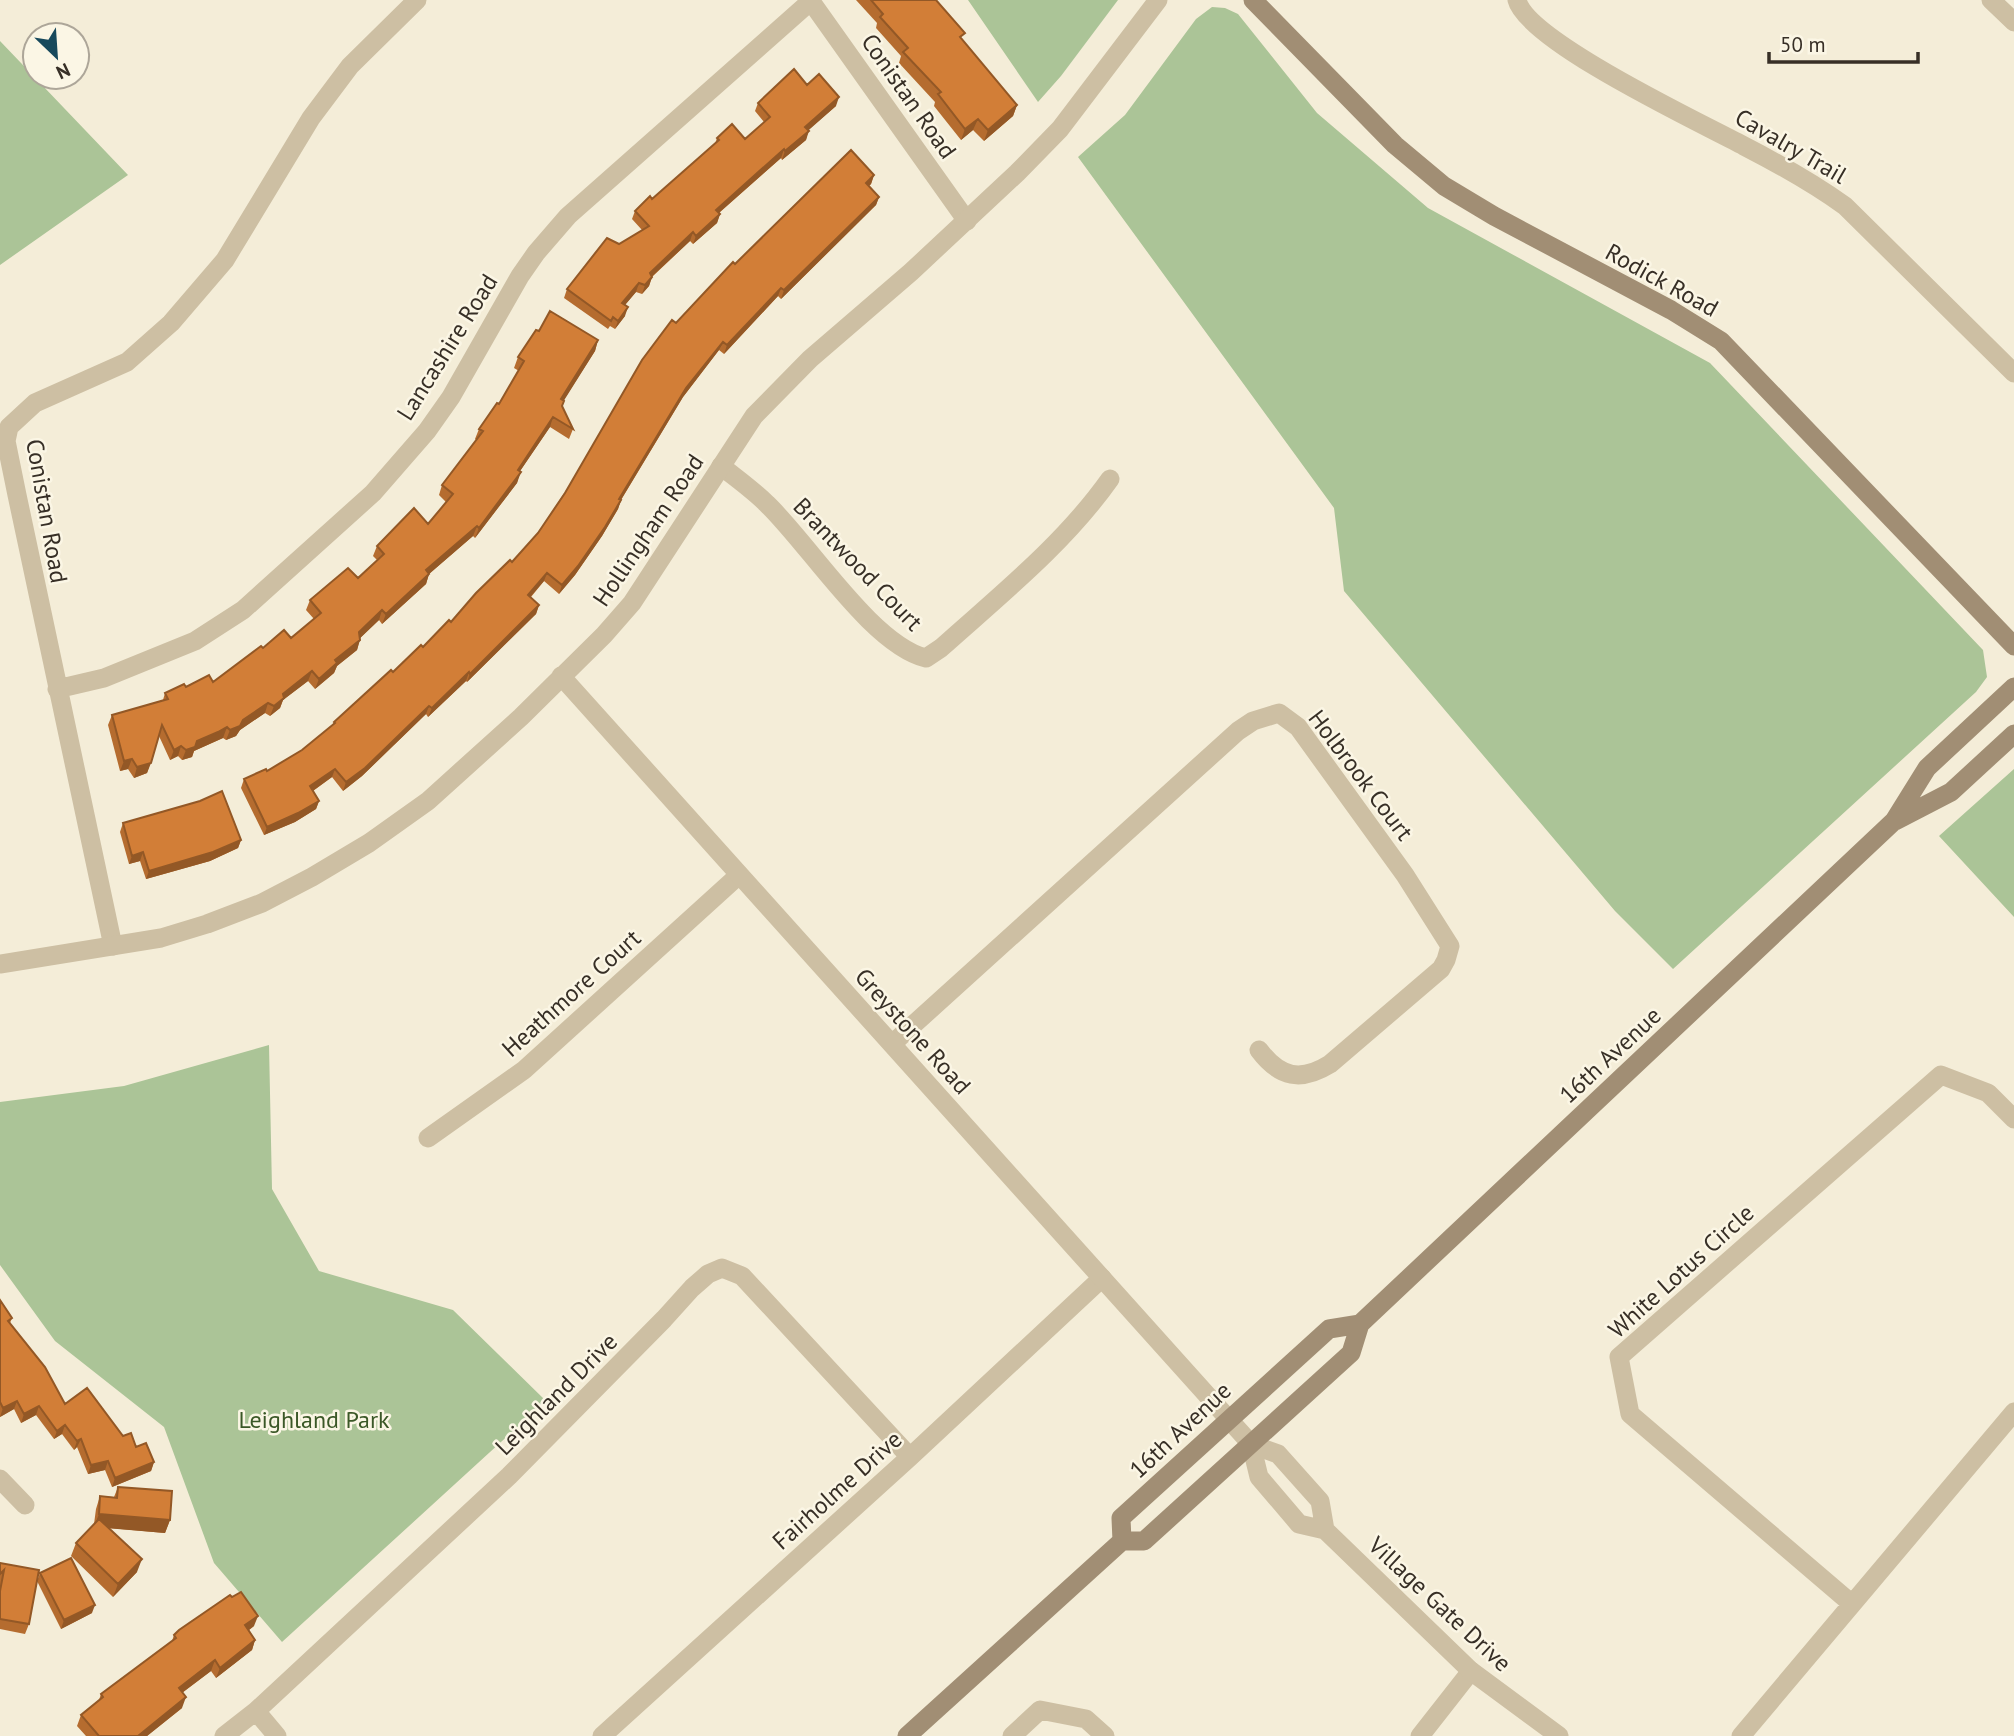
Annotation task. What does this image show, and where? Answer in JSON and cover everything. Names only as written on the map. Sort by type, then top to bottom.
[{"type":"main road","name":"Rodick Road","points":[[1254,0],[1395,145],[1444,186],[1494,216],[1671,310],[1721,341],[2014,646]]},
{"type":"main road","name":"16th Avenue","points":[[907,1736],[1122,1541],[1144,1541],[1351,1353],[1360,1324],[1894,821],[1927,768],[2014,687]]},
{"type":"main road","name":"16th Avenue","points":[[1894,821],[1951,792],[2014,734]]},
{"type":"main road","name":"16th Avenue","points":[[1122,1541],[1121,1518],[1229,1419],[1329,1329],[1360,1324]]},
{"type":"street","name":"Conistan Road","points":[[113,946],[6,442],[9,427],[34,403],[127,362],[171,323],[225,261],[311,118],[350,66],[417,0]]},
{"type":"street","name":"Hollingham Road","points":[[0,964],[161,938],[206,925],[262,903],[312,877],[369,843],[428,801],[512,725],[604,635],[632,603],[740,435],[774,394],[967,221],[1060,129],[1158,0]]},
{"type":"street","name":"Cavalry Trail","points":[[1517,0],[1527,19],[1558,44],[1641,92],[1814,184],[1845,206],[2014,373]]},
{"type":"street","points":[[1991,0],[2014,22]]},
{"type":"street","name":"Conistan Road","points":[[811,1],[967,221]]},
{"type":"street","name":"Lancashire Road","points":[[57,689],[104,678],[195,641],[243,610],[304,557],[373,493],[427,431],[451,397],[520,276],[536,253],[569,216],[740,61],[811,1]]},
{"type":"street","name":"Brantwood Court","points":[[721,466],[767,504],[894,643],[912,654],[926,658],[941,648],[1057,542],[1086,513],[1110,479]]},
{"type":"street","name":"Greystone Road","points":[[561,677],[1251,1444]]},
{"type":"street","name":"Holbrook Court","points":[[892,1044],[1238,731],[1260,718],[1279,713],[1298,727],[1405,875],[1450,946],[1441,970],[1330,1064],[1312,1075],[1296,1076],[1280,1069],[1266,1060],[1259,1050]]},
{"type":"street","name":"Heathmore Court","points":[[428,1138],[524,1070],[739,875]]},
{"type":"street","name":"White Lotus Circle","points":[[1852,1604],[1630,1414],[1619,1357],[1941,1075],[1988,1093],[2014,1119]]},
{"type":"street","name":"Leighland Drive","points":[[225,1736],[256,1711],[509,1476],[664,1320],[692,1288],[708,1274],[722,1268],[741,1276],[910,1457]]},
{"type":"street","name":"Fairholme Drive","points":[[602,1736],[910,1457],[1102,1278]]},
{"type":"street","points":[[1741,1736],[2014,1412]]},
{"type":"street","points":[[1251,1444],[1278,1454],[1320,1501],[1325,1530]]},
{"type":"street","name":"Village Gate Drive","points":[[1251,1444],[1259,1477],[1298,1524],[1325,1530],[1471,1671],[1559,1736]]},
{"type":"street","points":[[0,1479],[25,1505]]},
{"type":"street","points":[[1420,1736],[1471,1671]]},
{"type":"street","points":[[1012,1736],[1040,1710],[1086,1720],[1105,1736]]},
{"type":"street","points":[[256,1711],[277,1736]]},
{"type":"green space","points":[[968,0],[1118,0],[1038,102]]},
{"type":"green space","points":[[1212,7],[1225,8],[1238,14],[1317,113],[1428,208],[1710,363],[1983,650],[1987,677],[1976,692],[1673,969],[1615,911],[1344,591],[1334,508],[1078,157],[1125,115],[1196,19]]},
{"type":"green space","points":[[0,41],[21,63],[21,91],[48,91],[128,175],[0,265]]},
{"type":"green space","points":[[2014,769],[2014,917],[1939,836]]},
{"type":"green space","name":"Leighland Park","points":[[269,1045],[272,1189],[319,1271],[453,1310],[546,1401],[282,1642],[214,1563],[164,1427],[55,1341],[0,1265],[0,1102],[124,1086]]},
{"type":"building","points":[[871,0],[936,0],[965,33],[960,37],[1017,105],[988,130],[978,119],[965,129],[938,94],[941,92],[903,52],[908,48],[880,17],[883,14]]},
{"type":"building","points":[[794,69],[807,85],[819,74],[839,97],[805,127],[809,131],[785,151],[784,149],[716,210],[720,214],[696,236],[693,232],[650,273],[652,277],[645,285],[639,283],[622,303],[628,307],[618,321],[613,317],[611,321],[567,289],[607,238],[619,244],[649,226],[635,211],[719,140],[717,138],[732,124],[745,139],[770,117],[758,103]]},
{"type":"building","points":[[851,150],[874,175],[866,183],[879,197],[784,290],[781,288],[727,345],[723,342],[686,388],[605,527],[562,585],[547,573],[528,595],[539,605],[470,674],[469,672],[432,708],[429,706],[365,768],[346,782],[335,769],[310,786],[319,801],[267,827],[244,779],[266,769],[267,771],[302,750],[391,670],[393,672],[421,645],[423,647],[449,620],[451,622],[476,593],[510,560],[512,562],[538,533],[565,493],[642,360],[672,320],[676,323],[733,262],[735,264]]},
{"type":"building","points":[[550,311],[598,340],[561,399],[573,429],[553,417],[518,470],[521,472],[479,528],[477,526],[426,570],[429,574],[386,614],[382,610],[359,632],[360,640],[335,660],[337,663],[319,679],[312,671],[283,694],[284,698],[274,706],[268,703],[243,720],[240,726],[230,730],[227,727],[197,741],[195,747],[186,750],[181,746],[174,750],[162,725],[151,763],[137,767],[132,759],[124,761],[112,715],[168,699],[165,693],[184,684],[186,687],[209,675],[213,682],[261,646],[263,648],[284,630],[291,638],[321,613],[310,600],[348,568],[358,578],[384,554],[377,546],[414,508],[428,524],[453,494],[442,485],[483,431],[479,429],[497,403],[499,404],[524,361],[518,357],[536,330],[539,331]]},
{"type":"building","points":[[222,791],[241,840],[213,852],[149,871],[143,852],[132,856],[123,823],[200,801]]},
{"type":"building","points":[[0,1300],[12,1318],[8,1321],[45,1367],[65,1404],[87,1388],[123,1436],[131,1433],[136,1447],[146,1443],[154,1462],[115,1478],[108,1461],[91,1465],[81,1439],[77,1441],[65,1425],[57,1431],[39,1406],[24,1414],[17,1401],[3,1408],[0,1402]]},
{"type":"building","points":[[118,1487],[172,1491],[170,1520],[99,1514],[100,1496],[117,1498]]},
{"type":"building","points":[[99,1519],[142,1559],[118,1584],[76,1543]]},
{"type":"building","points":[[71,1558],[95,1605],[64,1620],[40,1573]]},
{"type":"building","points":[[0,1563],[39,1570],[29,1624],[0,1619],[0,1591],[4,1570],[0,1574]]},
{"type":"building","points":[[241,1592],[258,1616],[245,1625],[255,1640],[220,1668],[215,1660],[179,1688],[186,1697],[138,1736],[99,1736],[81,1715],[103,1697],[101,1694],[176,1638],[174,1635],[179,1630],[230,1595],[232,1597]]}]
